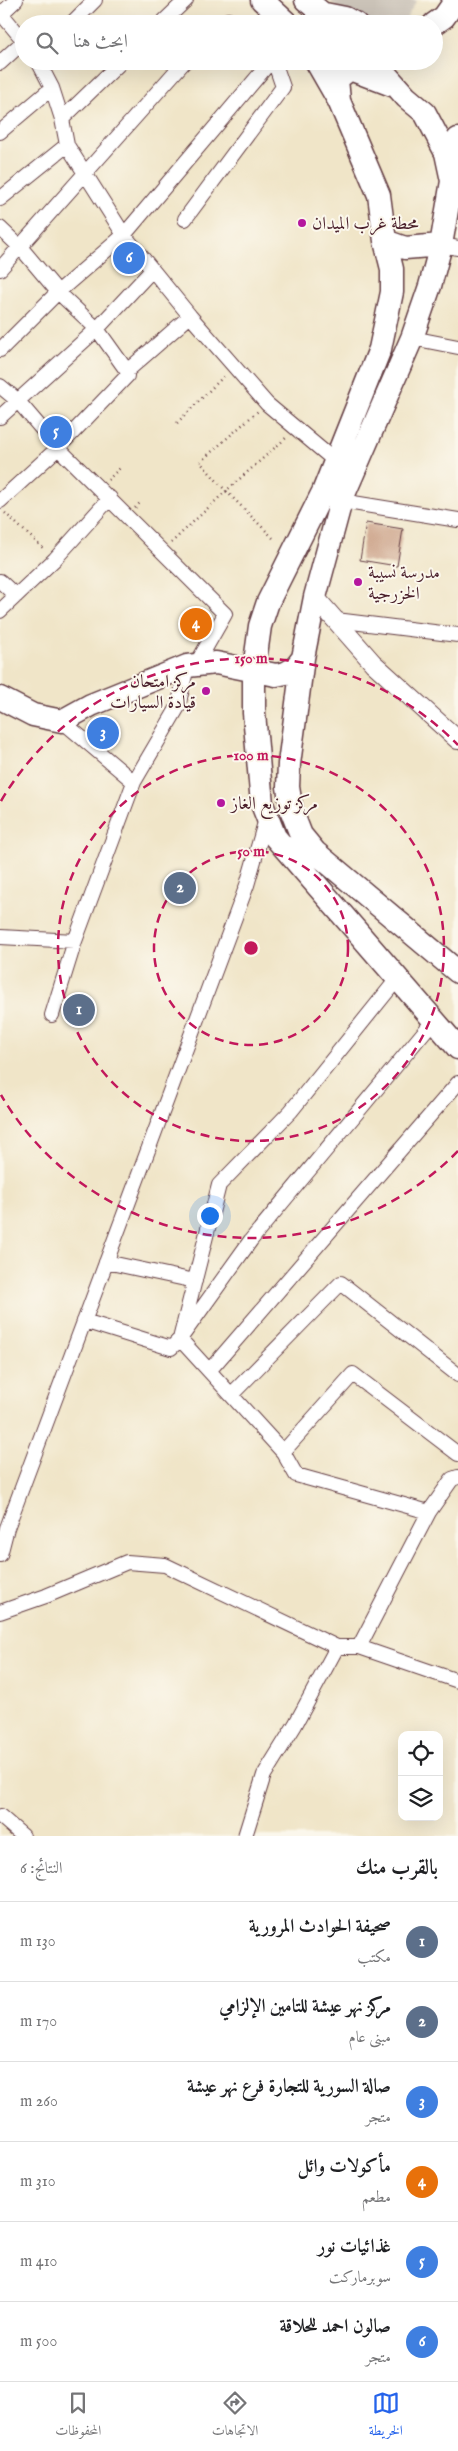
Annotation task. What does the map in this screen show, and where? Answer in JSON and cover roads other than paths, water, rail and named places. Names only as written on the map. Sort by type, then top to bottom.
[{"type":"main road","points":[[262,0],[278,15]]},
{"type":"main road","points":[[306,0],[325,15]]},
{"type":"main road","points":[[443,18],[456,0]]},
{"type":"main road","points":[[321,70],[338,101],[379,195],[385,242],[392,269],[392,292],[380,349],[336,461],[323,492],[268,602],[260,626],[254,669],[253,698],[259,789],[266,819],[275,837],[458,1048]]},
{"type":"main road","points":[[338,101],[337,79],[349,70]]},
{"type":"main road","points":[[353,70],[397,87]]},
{"type":"main road","points":[[382,70],[425,113],[446,153],[452,181]]},
{"type":"main road","points":[[458,139],[452,181],[449,247],[412,338],[341,501],[315,596],[303,658],[289,764],[288,787],[292,812],[301,835],[315,852],[458,972]]},
{"type":"main road","points":[[385,242],[396,247],[405,248],[449,247]]},
{"type":"main road","points":[[0,698],[32,715],[62,721],[91,705],[192,664],[216,663],[254,669],[264,674],[281,674],[296,667],[303,658]]},
{"type":"street","points":[[15,30],[0,13],[16,0]]},
{"type":"street","points":[[170,15],[186,0]]},
{"type":"street","points":[[79,15],[92,1]]},
{"type":"street","points":[[0,63],[15,49]]},
{"type":"street","points":[[43,70],[52,88],[62,119],[67,145],[124,235],[190,316],[235,365],[267,404],[336,461]]},
{"type":"street","points":[[62,119],[113,70]]},
{"type":"street","points":[[0,270],[178,70]]},
{"type":"street","points":[[0,350],[58,292],[124,235],[265,70]]},
{"type":"street","points":[[184,219],[283,87],[276,70]]},
{"type":"street","points":[[0,132],[52,88]]},
{"type":"street","points":[[0,199],[67,145]]},
{"type":"street","points":[[0,228],[58,292],[97,329],[127,371]]},
{"type":"street","points":[[0,417],[97,329],[152,270]]},
{"type":"street","points":[[0,501],[58,448],[127,376],[127,371],[190,316]]},
{"type":"street","points":[[412,338],[458,347]]},
{"type":"street","points":[[0,386],[18,400],[58,448],[225,614],[192,664],[178,707],[134,782],[76,941],[52,1016]]},
{"type":"street","points":[[0,611],[55,559],[110,498]]},
{"type":"street","points":[[341,501],[458,520]]},
{"type":"street","points":[[0,581],[16,596]]},
{"type":"street","points":[[315,596],[373,662],[458,740]]},
{"type":"street","points":[[336,620],[458,636]]},
{"type":"street","points":[[62,721],[134,782]]},
{"type":"street","points":[[0,1555],[7,1528],[247,885],[266,819]]},
{"type":"street","points":[[0,937],[76,941]]},
{"type":"street","points":[[180,1339],[219,1186],[291,1111],[398,978]]},
{"type":"street","points":[[84,1321],[170,1348],[180,1339],[251,1240],[434,1020]]},
{"type":"street","points":[[209,1370],[458,1083]]},
{"type":"street","points":[[106,1262],[195,1282]]},
{"type":"street","points":[[231,1394],[341,1283],[458,1375]]},
{"type":"street","points":[[180,1339],[283,1452],[296,1475],[429,1512]]},
{"type":"street","points":[[283,1452],[353,1374],[458,1454]]},
{"type":"street","points":[[359,1647],[429,1512],[452,1479],[458,1477]]},
{"type":"street","points":[[0,1612],[46,1596],[127,1562],[165,1565],[336,1647],[359,1647],[458,1681]]},
{"type":"street","points":[[245,1836],[264,1775],[296,1725],[336,1647]]},
{"type":"street","points":[[0,1816],[23,1836]]},
{"type":"place","name":"محطة غرب الميدان","points":[[302,223]]},
{"type":"place","name":"صالون احمد للحلاقة","points":[[129,258]]},
{"type":"place","name":"غذائيات نور","points":[[56,432]]},
{"type":"place","name":"مدرسة نسيبة الخزرجية","points":[[358,582]]},
{"type":"place","name":"مأكولات وائل","points":[[196,624]]},
{"type":"place","name":"مركز امتحان قيادة السيارات","points":[[206,691]]},
{"type":"place","name":"صالة السورية للتجارة فرع نهر عيشة","points":[[103,733]]},
{"type":"place","name":"مركز توزيع الغاز","points":[[221,803]]},
{"type":"place","name":"مركز نهر عيشة للتامين الإلزامي","points":[[180,888]]},
{"type":"place","name":"صحيفة الحوادث المرورية","points":[[79,1010]]}]
